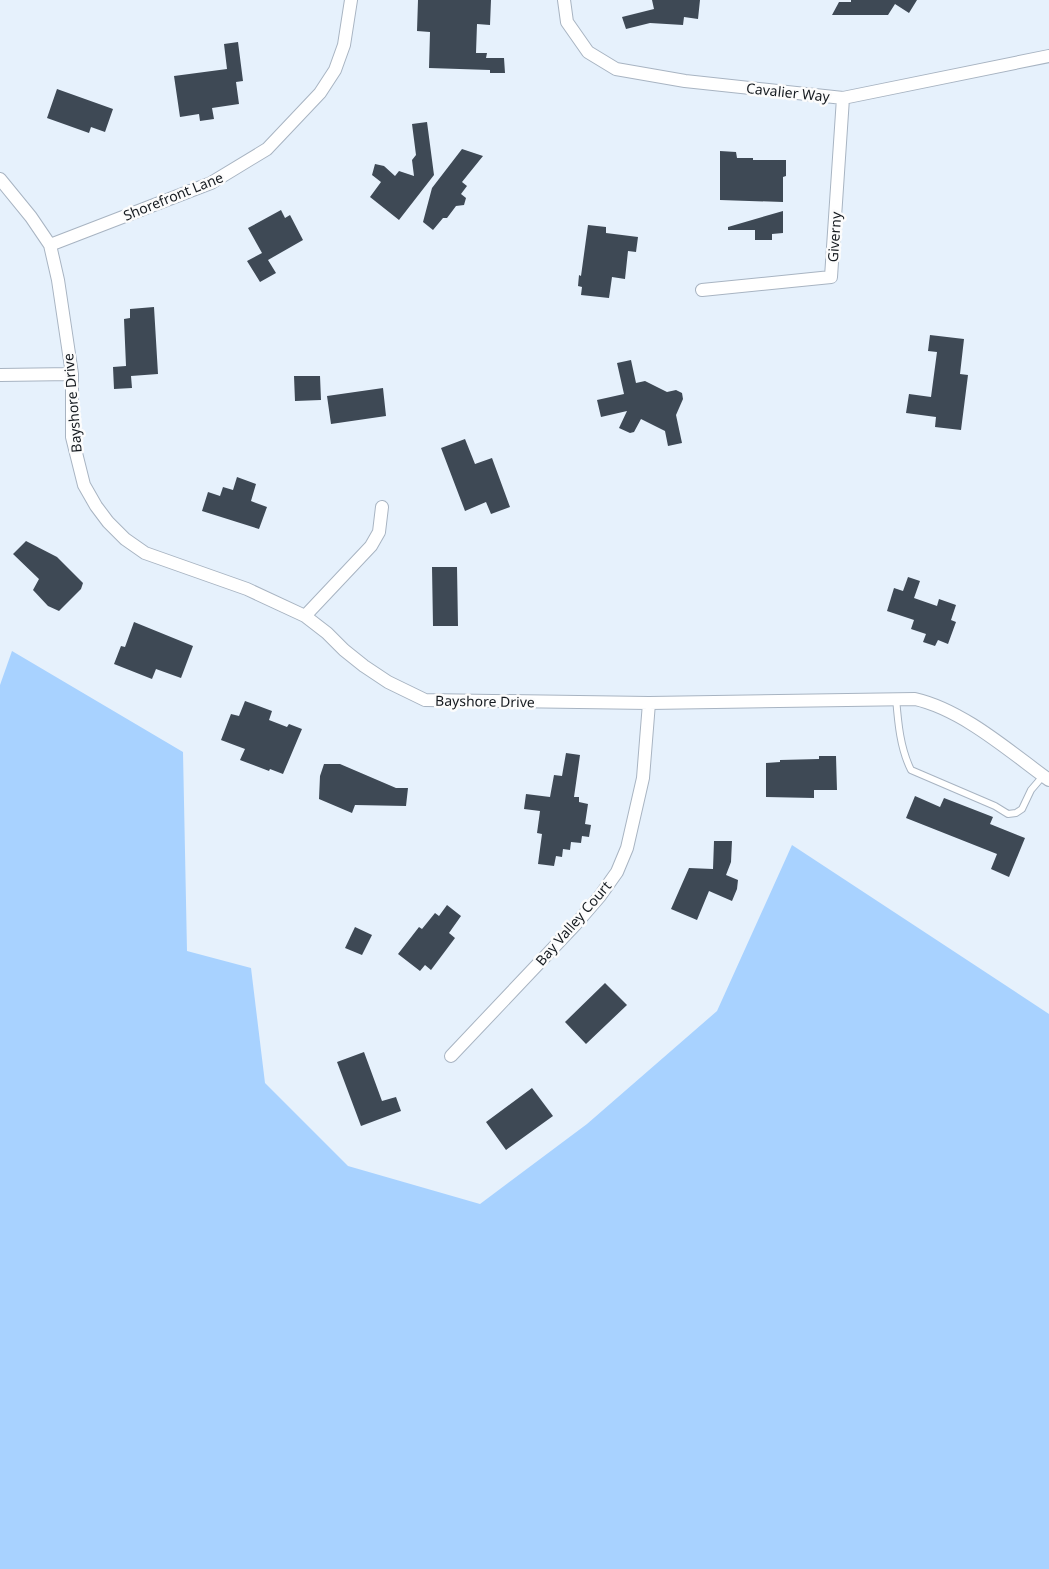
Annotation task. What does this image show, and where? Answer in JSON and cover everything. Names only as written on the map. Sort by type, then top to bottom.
[{"type":"street","name":"Shorefront Lane","points":[[50,245],[211,182],[267,149],[320,93],[335,70],[344,45],[351,0]]},
{"type":"street","name":"Cavalier Way","points":[[564,0],[567,22],[588,52],[616,69],[685,81],[843,98],[1049,56]]},
{"type":"street","name":"Giverny","points":[[702,290],[831,276],[843,98]]},
{"type":"street","name":"Bayshore Drive","points":[[0,179],[31,217],[50,245],[58,280],[72,374],[72,437],[84,485],[108,522],[125,539],[146,553],[247,589],[305,616],[327,632],[344,650],[364,666],[388,682],[425,700],[648,703],[915,699],[928,702],[960,716],[1046,778]]},
{"type":"street","points":[[0,376],[72,374]]},
{"type":"street","points":[[305,616],[371,546],[379,532],[382,508]]},
{"type":"street","name":"Bay Valley Court","points":[[451,1056],[574,925],[600,896],[617,872],[627,848],[643,778],[648,703]]},
{"type":"lane","points":[[896,698],[899,727],[908,763],[912,770],[995,806],[1008,814],[1016,813],[1022,809],[1031,790],[1046,778]]},
{"type":"shaded area","points":[[12,651],[183,752],[187,951],[251,968],[265,1083],[348,1166],[480,1204],[587,1124],[717,1011],[792,845],[1049,1014],[1049,1569],[0,1569],[0,685]]},
{"type":"building","points":[[418,0],[491,0],[490,25],[477,24],[476,53],[487,53],[486,58],[504,58],[505,73],[490,73],[490,70],[429,68],[430,32],[417,31]]},
{"type":"building","points":[[652,0],[700,0],[698,19],[684,17],[683,25],[650,23],[626,29],[622,17],[654,9]]},
{"type":"building","points":[[851,0],[917,0],[909,13],[895,4],[888,15],[832,15],[839,2],[851,2]]},
{"type":"building","points":[[238,42],[243,81],[236,82],[239,104],[212,108],[214,119],[200,121],[199,114],[180,117],[174,76],[227,69],[224,44]]},
{"type":"building","points":[[57,89],[113,109],[105,132],[91,127],[89,133],[47,118]]},
{"type":"building","points":[[427,122],[434,175],[399,220],[370,197],[381,182],[372,175],[375,164],[384,166],[395,176],[399,171],[414,176],[412,160],[416,155],[412,124]]},
{"type":"building","points":[[462,149],[483,156],[462,182],[467,186],[461,194],[466,198],[464,205],[456,206],[447,218],[443,218],[433,230],[423,222],[432,188]]},
{"type":"building","points":[[720,151],[736,152],[737,158],[786,160],[786,176],[783,177],[783,202],[720,200]]},
{"type":"building","points":[[281,210],[285,218],[290,215],[303,240],[268,260],[276,273],[260,282],[247,261],[262,253],[248,228]]},
{"type":"building","points":[[783,211],[783,233],[772,234],[772,240],[755,240],[755,230],[728,230],[728,227]]},
{"type":"building","points":[[588,225],[606,227],[606,233],[638,237],[636,252],[628,251],[625,279],[612,277],[609,298],[581,295],[582,287],[578,286]]},
{"type":"building","points":[[154,307],[158,374],[131,376],[132,388],[114,389],[113,367],[126,366],[124,319],[130,318],[130,309]]},
{"type":"building","points":[[930,335],[964,339],[960,374],[968,375],[961,430],[935,427],[936,417],[906,413],[909,394],[931,397],[937,352],[928,351]]},
{"type":"building","points":[[631,360],[636,383],[645,381],[667,392],[676,390],[682,393],[683,399],[676,415],[682,443],[668,446],[665,431],[641,419],[634,432],[630,433],[619,428],[627,411],[601,417],[597,400],[624,394],[617,363]]},
{"type":"building","points":[[294,376],[320,376],[321,400],[295,401]]},
{"type":"building","points":[[383,388],[386,416],[331,424],[327,396]]},
{"type":"building","points":[[465,439],[475,464],[492,458],[510,507],[491,514],[486,502],[465,511],[441,448]]},
{"type":"building","points":[[237,477],[256,484],[251,501],[267,507],[259,529],[202,511],[208,492],[220,496],[223,487],[233,490]]},
{"type":"building","points":[[26,541],[57,557],[83,583],[81,589],[59,611],[48,606],[33,590],[39,579],[13,554]]},
{"type":"building","points":[[432,567],[457,567],[458,626],[433,626]]},
{"type":"building","points":[[908,577],[920,581],[914,598],[937,606],[939,599],[956,605],[951,620],[956,622],[948,644],[938,640],[935,646],[923,642],[926,634],[911,629],[914,620],[887,611],[894,588],[903,591]]},
{"type":"building","points":[[134,622],[193,646],[181,678],[156,669],[152,679],[114,664],[121,646],[125,647]]},
{"type":"building","points":[[245,701],[272,711],[269,720],[287,727],[289,724],[302,729],[283,774],[240,760],[245,749],[221,740],[231,714],[239,716]]},
{"type":"building","points":[[566,753],[580,755],[574,797],[579,797],[579,802],[588,804],[585,824],[591,825],[589,837],[582,836],[581,843],[571,842],[570,850],[563,849],[562,857],[556,856],[554,866],[538,864],[542,834],[537,833],[540,811],[524,809],[526,794],[550,797],[554,775],[562,776]]},
{"type":"building","points":[[819,756],[836,756],[837,790],[814,790],[814,798],[766,797],[766,763],[780,762],[780,760],[819,759]]},
{"type":"building","points":[[324,764],[340,764],[396,788],[408,788],[406,806],[355,805],[352,813],[319,799],[320,776]]},
{"type":"building","points":[[915,796],[940,807],[944,798],[993,817],[990,824],[1025,838],[1009,877],[991,869],[997,854],[906,818]]},
{"type":"building","points":[[714,841],[732,841],[731,862],[726,875],[738,880],[737,889],[732,901],[709,891],[697,920],[671,909],[689,868],[713,869]]},
{"type":"building","points":[[447,905],[461,916],[449,933],[455,938],[431,970],[425,965],[420,971],[398,954],[419,927],[422,929],[435,913],[439,916]]},
{"type":"building","points":[[355,927],[372,935],[362,955],[345,948]]},
{"type":"building","points":[[605,983],[627,1005],[586,1044],[565,1022]]},
{"type":"building","points":[[364,1052],[382,1101],[396,1097],[401,1111],[361,1126],[337,1062]]},
{"type":"building","points":[[532,1088],[553,1116],[506,1150],[486,1122]]}]
